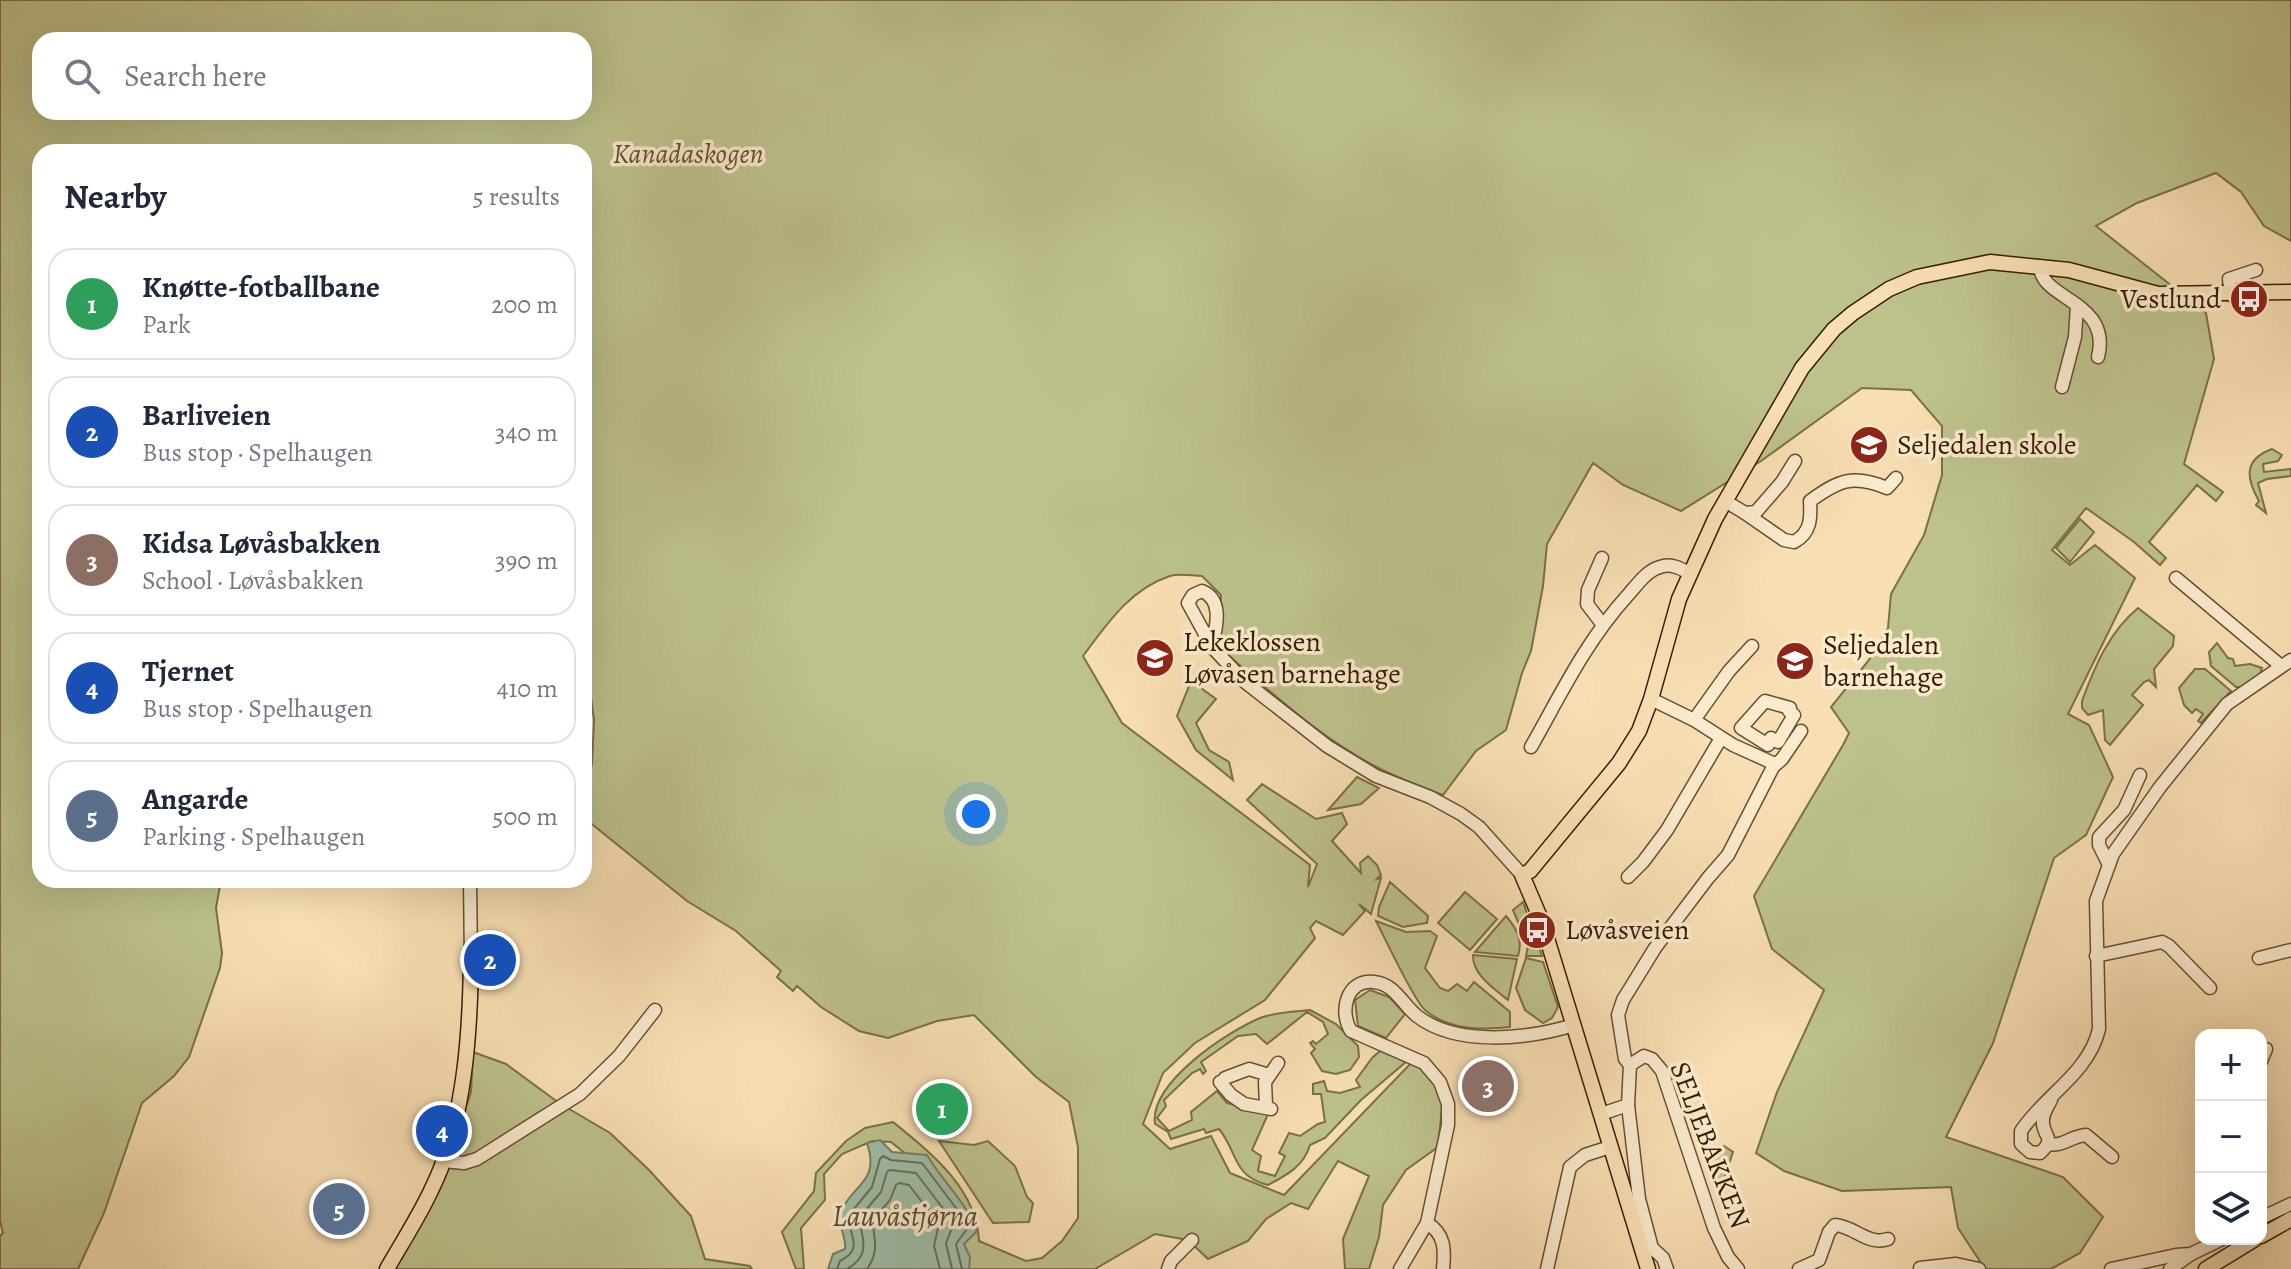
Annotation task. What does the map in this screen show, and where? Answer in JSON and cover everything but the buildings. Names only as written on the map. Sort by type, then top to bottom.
[{"type":"main road","points":[[1648,1269],[1542,922],[1522,875],[1530,871],[1564,832],[1619,763],[1639,731],[1689,573],[1725,501],[1802,368],[1834,329],[1889,289],[1937,271],[1990,262],[2069,270],[2158,294],[2291,292]]},
{"type":"main road","points":[[387,1269],[418,1216],[444,1161],[464,1069],[471,961]]},
{"type":"main road","points":[[2267,1233],[2291,1219]]},
{"type":"main road","points":[[2193,1262],[2212,1264],[2245,1245]]},
{"type":"street","points":[[2040,266],[2041,278],[2045,283],[2063,293],[2091,317],[2100,340],[2098,357]]},
{"type":"street","points":[[2231,295],[2229,279],[2256,270]]},
{"type":"street","points":[[2062,387],[2075,337],[2077,305]]},
{"type":"street","points":[[1745,513],[1756,512],[1764,504],[1795,461]]},
{"type":"street","points":[[1725,501],[1784,540],[1794,542],[1808,528],[1810,501],[1830,487],[1847,479],[1867,480],[1887,488],[1896,478]]},
{"type":"street","points":[[1602,558],[1588,590],[1587,604],[1603,625]]},
{"type":"street","points":[[1531,747],[1570,673],[1603,625],[1651,571],[1661,566],[1672,566],[1689,573]]},
{"type":"street","points":[[2051,1100],[2042,1118],[2048,1144],[2040,1153],[2030,1152],[2021,1144],[2019,1136],[2097,1040],[2096,901],[2113,854],[2227,704],[2286,663],[2176,578]]},
{"type":"street","points":[[1694,720],[1737,660],[1752,646]]},
{"type":"street","points":[[1212,647],[1245,682],[1327,746],[1376,776],[1430,797],[1479,827],[1522,875]]},
{"type":"street","points":[[1651,699],[1775,764]]},
{"type":"street","points":[[1765,701],[1790,708],[1794,715],[1778,742],[1771,738],[1768,745],[1741,728],[1765,701]]},
{"type":"street","points":[[1667,1269],[1663,1258],[1652,1248],[1639,1199],[1628,1105],[1630,1065],[1625,1059],[1618,1015],[1623,1000],[1650,955],[1728,855],[1775,764],[1782,759],[1801,731]]},
{"type":"street","points":[[1628,877],[1667,830],[1721,738]]},
{"type":"street","points":[[2109,865],[2099,845],[2099,837],[2124,810],[2140,775]]},
{"type":"street","points":[[470,888],[471,961]]},
{"type":"street","points":[[2096,956],[2162,942],[2210,988]]},
{"type":"street","points":[[2259,958],[2291,950]]},
{"type":"street","points":[[1400,1269],[1427,1223],[1448,1125],[1448,1104],[1444,1088],[1424,1063],[1351,1031],[1346,1022],[1345,1005],[1352,990],[1367,982],[1381,983],[1396,992],[1408,1008],[1431,1025],[1468,1036],[1501,1036],[1574,1025]]},
{"type":"street","points":[[444,1161],[464,1163],[477,1159],[580,1094],[619,1056],[655,1010]]},
{"type":"street","name":"SELJEBAKKEN","points":[[1630,1065],[1644,1056],[1652,1059],[1662,1071],[1714,1228],[1728,1257],[1738,1269]]},
{"type":"street","points":[[1269,1075],[1249,1069],[1223,1080],[1231,1095],[1244,1104],[1269,1107],[1264,1087],[1278,1063]]},
{"type":"street","points":[[1601,1114],[1628,1105]]},
{"type":"street","points":[[2048,1144],[2058,1146],[2086,1135],[2112,1157]]},
{"type":"street","points":[[1547,1269],[1570,1167],[1585,1155],[1610,1147]]},
{"type":"street","points":[[2267,1215],[2291,1204]]},
{"type":"street","points":[[1427,1223],[1439,1230],[1443,1242],[1443,1269]]},
{"type":"street","points":[[1799,1269],[1819,1260],[1829,1232],[1835,1225],[1847,1226],[1874,1241],[1888,1239]]},
{"type":"street","points":[[1168,1269],[1171,1261],[1192,1240]]},
{"type":"street","points":[[2170,1269],[2193,1262],[2213,1245]]},
{"type":"street","points":[[2111,1269],[2176,1255],[2193,1262]]},
{"type":"street","points":[[1920,1268],[1956,1264],[1979,1269]]},
{"type":"green space","name":"Kanadaskogen","points":[[0,0],[2291,0],[2291,241],[2264,226],[2241,192],[2216,173],[2137,203],[2096,226],[2206,313],[2214,359],[2184,464],[2223,492],[2216,501],[2197,485],[2149,542],[2166,558],[2160,565],[2086,508],[2052,550],[2070,565],[2095,545],[2135,578],[2068,714],[2089,725],[2113,777],[2086,835],[2054,858],[1993,1043],[1946,1137],[2063,1177],[2103,1217],[2080,1253],[2051,1269],[1985,1269],[1958,1228],[1951,1187],[1842,1191],[1784,1171],[1756,1153],[1777,1092],[1824,990],[1772,949],[1754,896],[1849,733],[1831,707],[1869,660],[1888,628],[1891,594],[1924,535],[1942,475],[1942,426],[1911,390],[1862,388],[1761,461],[1681,511],[1623,485],[1593,463],[1547,544],[1531,651],[1506,730],[1476,751],[1443,795],[1391,774],[1345,749],[1301,717],[1220,648],[1221,595],[1202,576],[1170,576],[1143,589],[1120,609],[1083,656],[1122,723],[1310,865],[1308,887],[1317,864],[1247,800],[1262,784],[1316,819],[1342,813],[1347,824],[1332,841],[1361,873],[1360,863],[1368,856],[1377,865],[1381,875],[1377,879],[1381,878],[1371,914],[1359,904],[1365,911],[1343,935],[1316,921],[1310,928],[1315,938],[1265,1000],[1195,1043],[1163,1073],[1143,1124],[1170,1149],[1211,1136],[1230,1173],[1284,1195],[1412,1062],[1444,1088],[1438,1147],[1406,1170],[1383,1205],[1379,1237],[1369,1269],[1345,1269],[1343,1239],[1369,1176],[1338,1161],[1308,1209],[1291,1203],[1266,1219],[1248,1241],[1208,1259],[1188,1240],[1155,1234],[1095,1269],[946,1269],[941,1182],[891,1142],[872,1141],[842,1154],[824,1174],[825,1200],[801,1228],[804,1269],[796,1269],[782,1232],[814,1191],[816,1173],[846,1141],[865,1128],[893,1122],[936,1159],[961,1188],[976,1222],[979,1241],[1026,1261],[1042,1258],[1062,1241],[1078,1218],[1078,1147],[1069,1102],[1036,1077],[974,1015],[937,1021],[888,1038],[859,1031],[821,1007],[797,986],[793,991],[777,977],[781,971],[736,931],[687,901],[592,824],[592,144],[32,144],[32,888],[220,888],[216,908],[222,953],[220,968],[189,1057],[174,1076],[142,1103],[104,1213],[78,1269],[0,1269],[0,1236],[3,1233],[0,1221]]},
{"type":"green space","points":[[2272,449],[2282,455],[2278,461],[2263,464],[2264,472],[2291,469],[2291,476],[2258,483],[2266,513],[2256,505],[2259,501],[2250,471],[2256,459]]},
{"type":"green space","points":[[2080,519],[2094,532],[2070,562],[2056,548]]},
{"type":"green space","points":[[2138,608],[2174,636],[2173,646],[2154,669],[2156,687],[2149,680],[2132,695],[2143,705],[2110,745],[2105,740],[2103,710],[2088,715],[2082,708],[2082,701],[2111,639]]},
{"type":"green space","points":[[2217,643],[2228,658],[2233,659],[2235,666],[2250,664],[2262,668],[2260,674],[2236,687],[2211,666],[2209,652]]},
{"type":"green space","points":[[2195,669],[2205,669],[2231,691],[2201,723],[2198,721],[2203,714],[2196,709],[2192,713],[2184,705],[2179,688]]},
{"type":"green space","points":[[1191,681],[1216,699],[1196,723],[1209,750],[1229,762],[1233,780],[1196,750],[1177,716]]},
{"type":"green space","points":[[1357,777],[1379,788],[1361,804],[1328,810]]},
{"type":"green space","points":[[1390,882],[1428,916],[1427,923],[1403,927],[1378,916]]},
{"type":"green space","points":[[1465,892],[1497,919],[1470,950],[1438,923]]},
{"type":"green space","points":[[1523,902],[1542,956],[1526,956],[1528,946],[1513,910]]},
{"type":"green space","points":[[1506,916],[1518,935],[1518,956],[1475,952]]},
{"type":"green space","points":[[1376,921],[1406,932],[1430,931],[1437,936],[1425,968],[1440,988],[1448,991],[1457,984],[1467,991],[1474,982],[1510,1012],[1510,1027],[1454,1025],[1425,1010]]},
{"type":"green space","points":[[1473,955],[1517,959],[1508,1000],[1480,975]]},
{"type":"green space","points":[[1526,958],[1543,962],[1558,1007],[1552,1018],[1543,1023],[1525,1010],[1516,988]]},
{"type":"green space","points":[[1370,990],[1389,997],[1405,1014],[1386,1038],[1358,1026],[1355,1000]]},
{"type":"green space","points":[[1310,1010],[1336,1024],[1358,1046],[1359,1057],[1350,1070],[1336,1074],[1322,1071],[1311,1053],[1315,1049],[1310,1043],[1313,1041],[1316,1044],[1328,1034],[1323,1022],[1307,1012],[1267,1044],[1256,1034],[1238,1036],[1201,1062],[1206,1071],[1203,1074],[1200,1069],[1192,1073],[1164,1100],[1166,1106],[1157,1118],[1169,1131],[1192,1120],[1191,1112],[1217,1091],[1227,1103],[1269,1112],[1252,1150],[1261,1156],[1258,1171],[1275,1176],[1285,1156],[1279,1153],[1289,1133],[1300,1136],[1325,1122],[1321,1094],[1313,1094],[1313,1084],[1324,1081],[1327,1091],[1340,1093],[1360,1087],[1356,1080],[1380,1051],[1407,1061],[1361,1100],[1325,1138],[1310,1145],[1304,1159],[1288,1173],[1268,1185],[1256,1181],[1237,1162],[1219,1129],[1206,1133],[1204,1129],[1171,1139],[1168,1132],[1155,1124],[1156,1108],[1164,1092],[1177,1076],[1211,1047],[1260,1018]]},
{"type":"green space","points":[[473,1052],[506,1064],[559,1103],[610,1133],[691,1216],[705,1259],[750,1266],[752,1269],[392,1269],[443,1175],[471,1092]]},
{"type":"green space","points":[[939,1084],[967,1112],[946,1131],[918,1107]]},
{"type":"green space","points":[[939,1141],[974,1145],[988,1141],[1015,1166],[1027,1197],[1033,1203],[1029,1222],[993,1223]]},
{"type":"green space","points":[[1724,1146],[1733,1152],[1722,1185],[1715,1186],[1708,1156]]},
{"type":"water","name":"Lauvåstjørna","points":[[880,1140],[892,1152],[927,1155],[961,1202],[977,1231],[964,1244],[970,1257],[969,1269],[828,1269],[833,1254],[845,1249],[841,1211],[868,1174],[870,1156],[867,1143]]},
{"type":"place","name":"Vestlund","points":[[2249,299]]},
{"type":"place","name":"Seljedalen skole","points":[[1869,445]]},
{"type":"place","name":"Lekeklossen Løvåsen barnehage","points":[[1155,658]]},
{"type":"place","name":"Seljedalen barnehage","points":[[1795,661]]},
{"type":"place","name":"Løvåsveien","points":[[1537,930]]},
{"type":"place","name":"Barliveien","points":[[490,960]]},
{"type":"place","name":"Kidsa Løvåsbakken","points":[[1488,1086]]},
{"type":"place","name":"Knøtte-fotballbane","points":[[942,1109]]},
{"type":"place","name":"Tjernet","points":[[442,1131]]},
{"type":"place","name":"Angarde","points":[[339,1209]]}]
